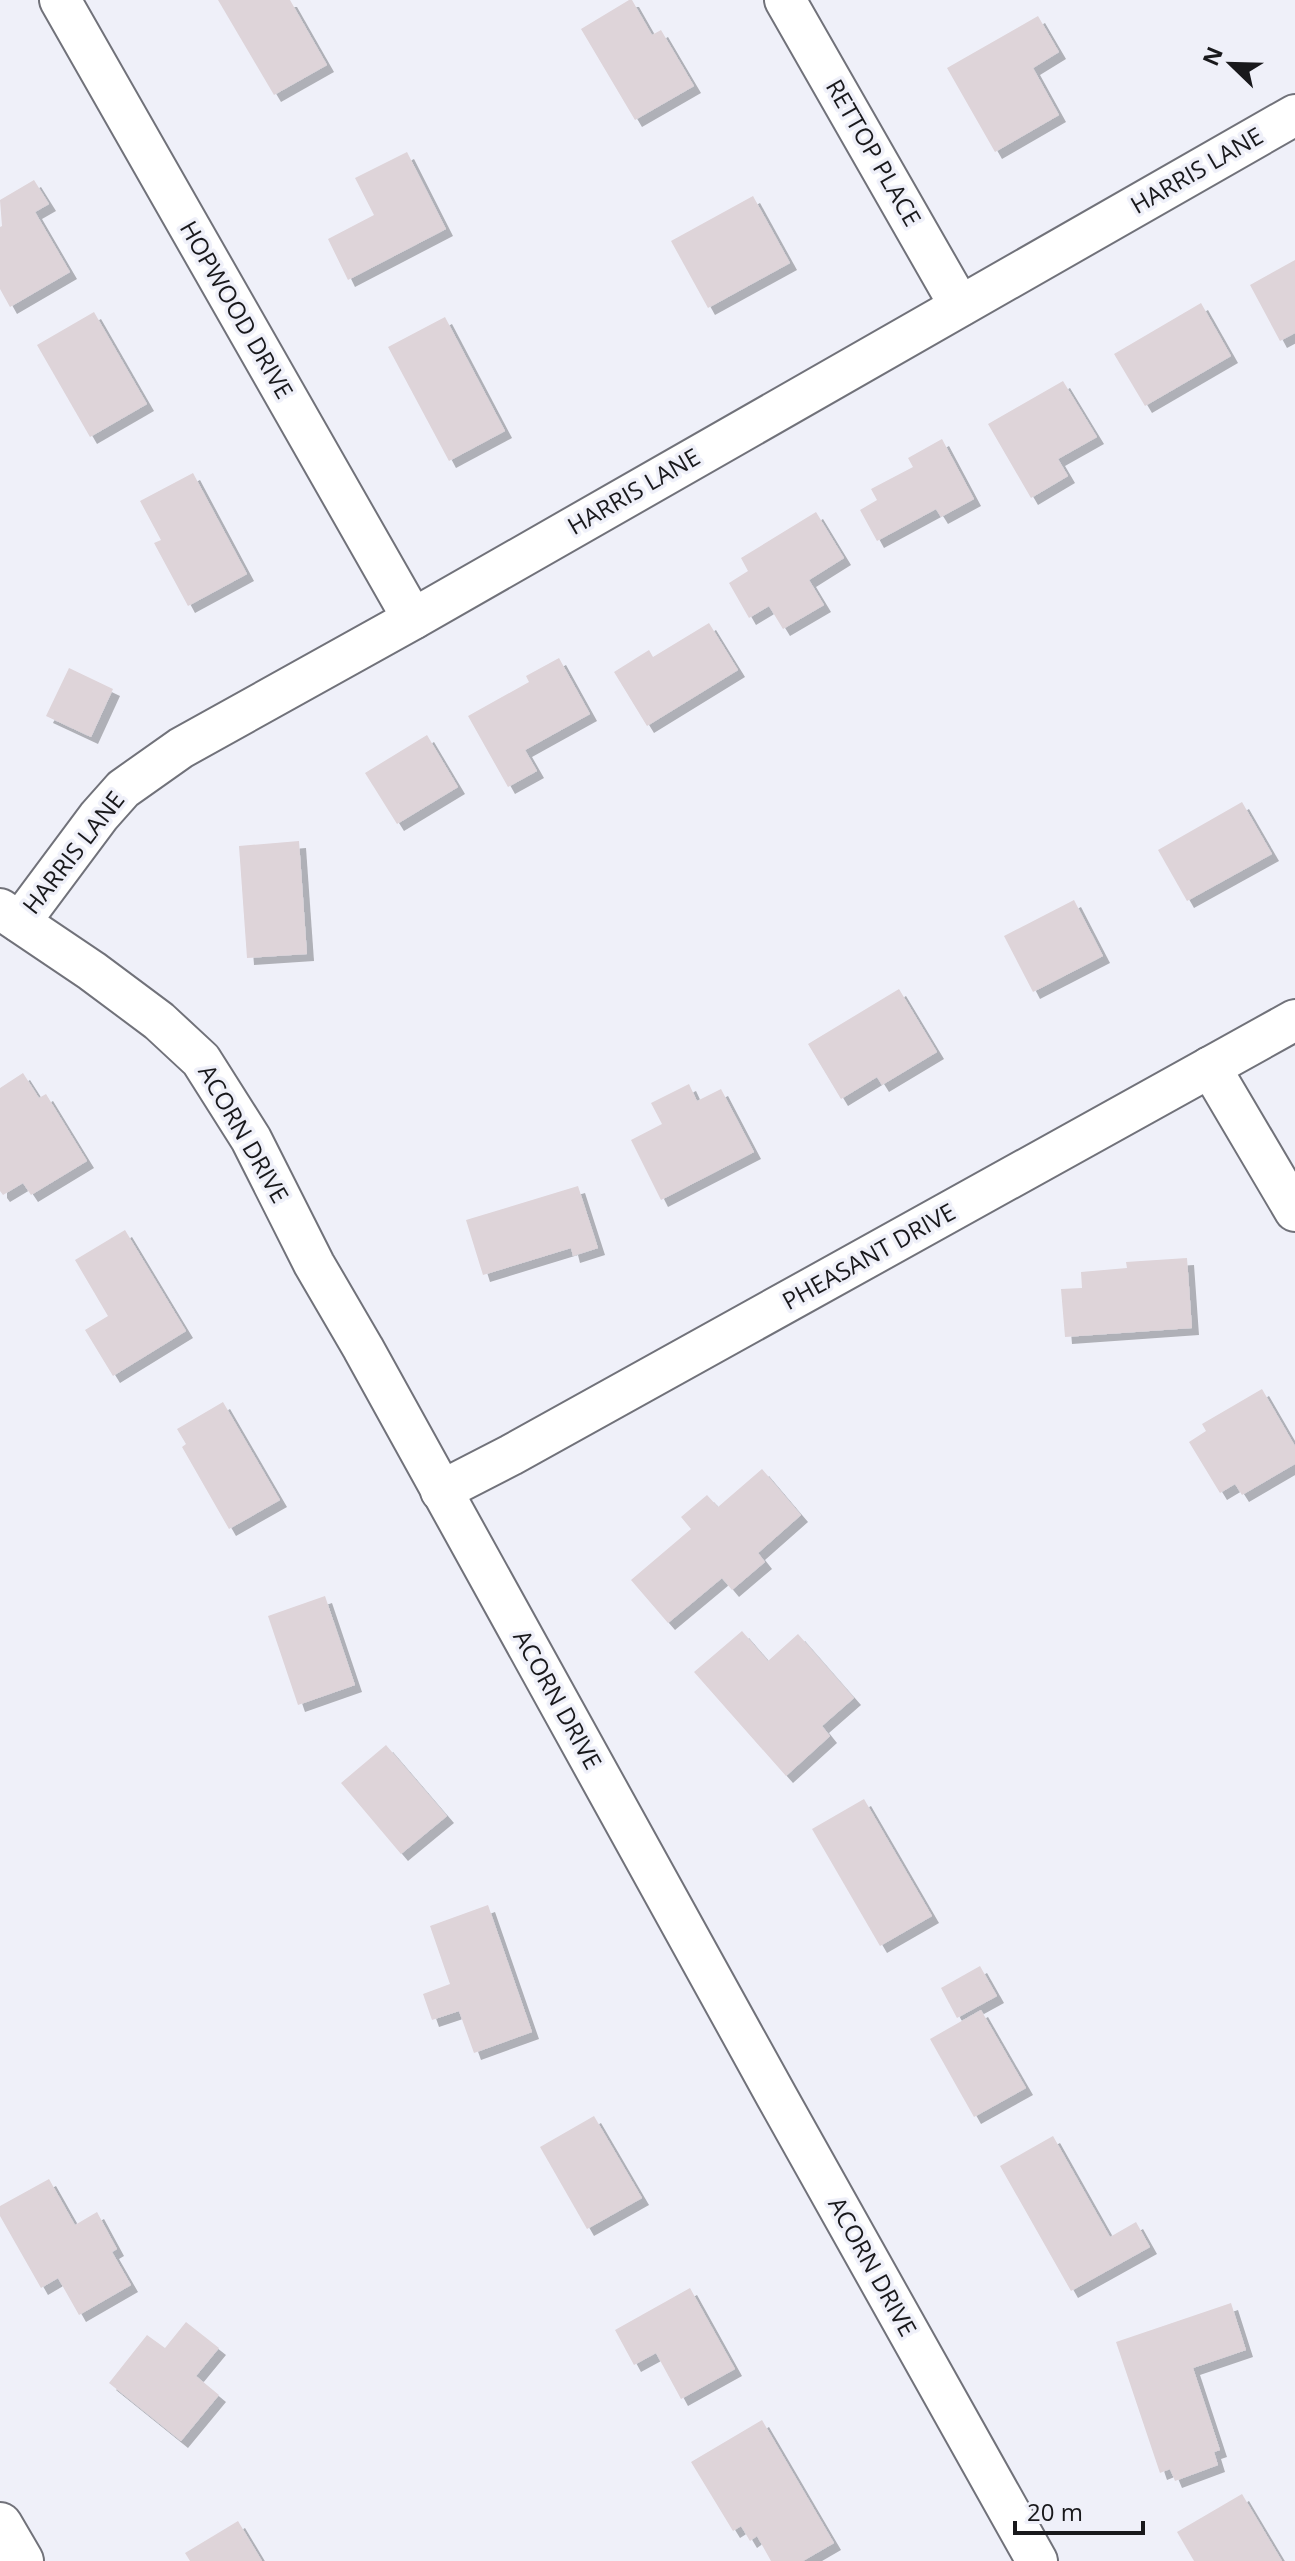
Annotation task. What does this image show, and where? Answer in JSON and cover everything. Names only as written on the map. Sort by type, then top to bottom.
[{"type":"street","name":"HOPWOOD DRIVE","points":[[60,0],[413,619]]},
{"type":"street","name":"RETTOP PLACE","points":[[785,0],[960,306]]},
{"type":"street","name":"HARRIS LANE","points":[[10,916],[123,789],[181,748],[413,619],[1295,115]]},
{"type":"street","name":"ACORN DRIVE","points":[[10,916],[148,1013],[201,1060],[251,1139],[314,1264],[1037,2561]]},
{"type":"street","name":"PHEASANT DRIVE","points":[[441,1491],[1295,1020]]},
{"type":"street","points":[[1210,1067],[1295,1211]]},
{"type":"street","points":[[0,2525],[21,2561]]},
{"type":"building","points":[[218,0],[290,0],[327,65],[274,95]]},
{"type":"building","points":[[632,0],[652,35],[661,30],[694,86],[635,120],[581,29]]},
{"type":"building","points":[[1038,16],[1059,52],[1033,68],[1059,115],[995,152],[947,68]]},
{"type":"building","points":[[407,152],[446,229],[348,280],[328,239],[374,215],[355,178]]},
{"type":"building","points":[[34,180],[49,204],[35,212],[70,272],[10,307],[0,289],[0,200]]},
{"type":"building","points":[[753,196],[790,263],[708,308],[671,241]]},
{"type":"building","points":[[1295,260],[1295,333],[1280,341],[1250,285]]},
{"type":"building","points":[[1201,303],[1231,356],[1145,406],[1114,354]]},
{"type":"building","points":[[94,312],[147,404],[90,437],[37,345]]},
{"type":"building","points":[[445,317],[505,431],[449,461],[388,347]]},
{"type":"building","points":[[1063,381],[1097,437],[1058,459],[1068,476],[1031,498],[988,424]]},
{"type":"building","points":[[942,439],[974,499],[941,517],[936,509],[877,541],[860,510],[877,500],[871,489],[913,467],[908,458]]},
{"type":"building","points":[[193,473],[247,574],[188,606],[154,543],[161,540],[140,501]]},
{"type":"building","points":[[816,512],[844,558],[809,580],[824,605],[783,629],[769,606],[749,618],[729,583],[748,571],[741,558]]},
{"type":"building","points":[[709,623],[738,670],[647,726],[614,672],[649,650],[653,657]]},
{"type":"building","points":[[559,658],[590,714],[525,750],[537,771],[508,787],[468,716],[529,682],[526,676]]},
{"type":"building","points":[[69,668],[113,689],[91,737],[46,716]]},
{"type":"building","points":[[427,735],[458,787],[397,824],[365,773]]},
{"type":"building","points":[[1242,802],[1272,854],[1187,901],[1158,850]]},
{"type":"building","points":[[299,841],[307,954],[247,958],[239,846]]},
{"type":"building","points":[[1074,900],[1103,956],[1033,992],[1004,936]]},
{"type":"building","points":[[899,989],[937,1052],[882,1085],[877,1077],[841,1099],[808,1044]]},
{"type":"building","points":[[23,1073],[39,1098],[46,1094],[87,1161],[31,1195],[23,1183],[3,1195],[0,1191],[0,1088]]},
{"type":"building","points":[[689,1084],[697,1101],[721,1089],[754,1152],[661,1200],[631,1140],[662,1124],[651,1103]]},
{"type":"building","points":[[578,1186],[598,1248],[573,1256],[571,1248],[483,1275],[466,1220]]},
{"type":"building","points":[[125,1230],[186,1331],[113,1376],[85,1330],[108,1316],[75,1260]]},
{"type":"building","points":[[1187,1258],[1192,1328],[1065,1337],[1061,1289],[1082,1288],[1081,1272],[1127,1268],[1126,1262]]},
{"type":"building","points":[[1262,1389],[1295,1446],[1295,1464],[1242,1495],[1235,1484],[1220,1493],[1189,1442],[1206,1431],[1202,1424]]},
{"type":"building","points":[[223,1402],[280,1500],[229,1529],[182,1447],[186,1444],[177,1429]]},
{"type":"building","points":[[762,1469],[801,1515],[758,1553],[765,1562],[732,1590],[722,1578],[668,1623],[631,1580],[691,1529],[681,1517],[707,1495],[718,1507]]},
{"type":"building","points":[[325,1596],[355,1685],[298,1705],[268,1616]]},
{"type":"building","points":[[742,1631],[768,1661],[798,1634],[854,1698],[822,1726],[830,1736],[786,1776],[694,1672]]},
{"type":"building","points":[[386,1745],[447,1816],[401,1854],[341,1783]]},
{"type":"building","points":[[864,1799],[932,1916],[880,1946],[812,1829]]},
{"type":"building","points":[[488,1905],[532,2032],[474,2053],[459,2011],[432,2020],[423,1994],[450,1984],[430,1926]]},
{"type":"building","points":[[980,1966],[997,1996],[957,2018],[941,1988]]},
{"type":"building","points":[[981,2010],[1026,2088],[974,2117],[930,2039]]},
{"type":"building","points":[[594,2116],[642,2198],[587,2229],[540,2147]]},
{"type":"building","points":[[1053,2136],[1110,2237],[1136,2222],[1150,2247],[1071,2291],[1000,2166]]},
{"type":"building","points":[[49,2179],[75,2225],[97,2212],[117,2249],[112,2252],[131,2285],[79,2315],[58,2278],[41,2288],[0,2216],[0,2206]]},
{"type":"building","points":[[690,2288],[735,2369],[681,2399],[656,2353],[634,2365],[615,2330]]},
{"type":"building","points":[[1231,2303],[1246,2350],[1193,2368],[1220,2450],[1214,2452],[1218,2465],[1175,2481],[1170,2469],[1160,2473],[1116,2342]]},
{"type":"building","points":[[186,2322],[219,2348],[196,2376],[219,2395],[181,2441],[109,2383],[147,2335],[165,2348]]},
{"type":"building","points":[[762,2420],[834,2543],[803,2561],[771,2561],[757,2536],[750,2541],[741,2526],[733,2531],[691,2462]]},
{"type":"building","points":[[1242,2494],[1282,2561],[1194,2561],[1177,2532]]},
{"type":"building","points":[[238,2521],[262,2561],[190,2561],[185,2553]]}]
